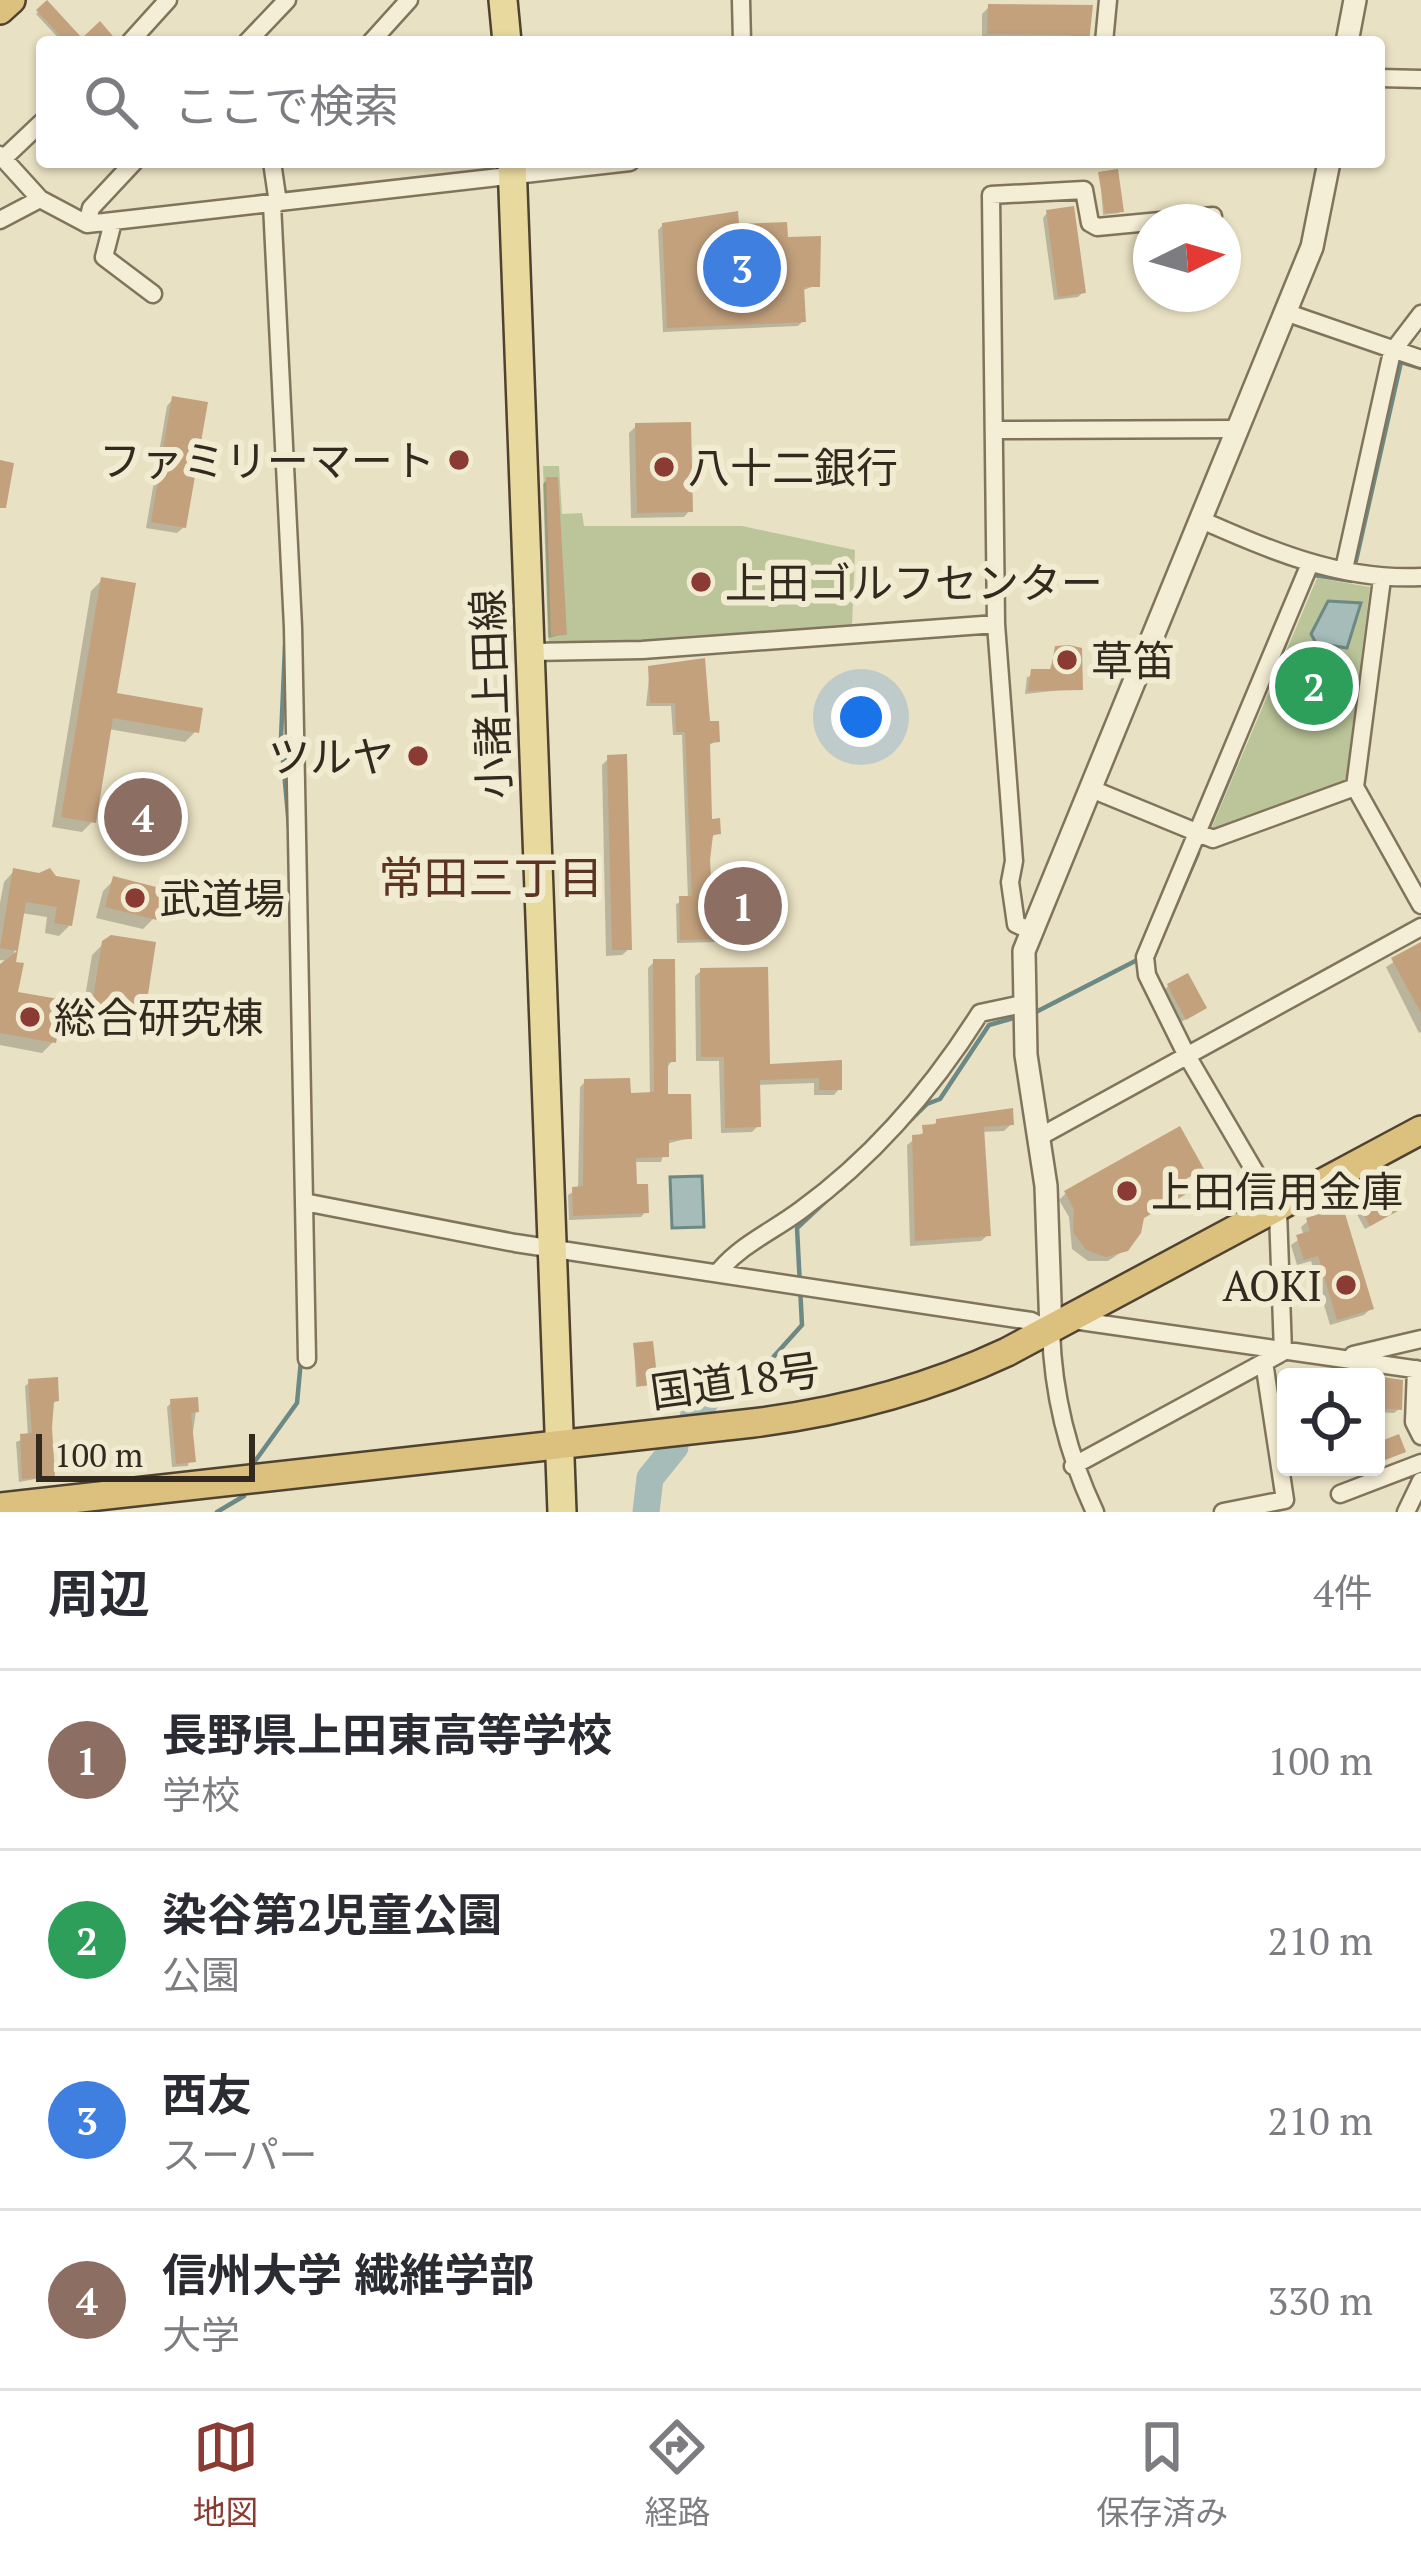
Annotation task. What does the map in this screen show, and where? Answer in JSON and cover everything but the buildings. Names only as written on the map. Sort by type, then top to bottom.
[{"type":"highway","points":[[0,10],[11,0]]},
{"type":"highway","name":"国道18号","points":[[0,1507],[808,1415],[963,1373],[1278,1211],[1421,1130]]},
{"type":"main road","points":[[502,0],[506,36]]},
{"type":"main road","name":"小諸上田線","points":[[512,169],[562,1512]]},
{"type":"street","points":[[253,36],[287,0]]},
{"type":"street","points":[[377,36],[410,0]]},
{"type":"street","points":[[741,0],[742,36]]},
{"type":"street","points":[[1104,36],[1108,0]]},
{"type":"street","points":[[1347,36],[1355,0]]},
{"type":"street","points":[[135,36],[165,1]]},
{"type":"street","points":[[1385,79],[1421,79]]},
{"type":"street","points":[[36,127],[2,157],[40,199],[87,224],[512,169]]},
{"type":"street","points":[[87,224],[91,208],[128,168]]},
{"type":"street","points":[[272,168],[293,627],[302,1308],[307,1359]]},
{"type":"street","points":[[1095,1512],[1073,1466],[1073,1445],[1052,1387],[1062,1325],[1024,1012],[1029,931],[1312,247],[1328,168]]},
{"type":"street","points":[[1029,931],[1016,924],[1010,883],[1014,861],[996,624],[991,195],[1084,190],[1090,223],[1097,227],[1133,224]]},
{"type":"street","points":[[0,220],[40,199]]},
{"type":"street","points":[[113,222],[104,257],[153,294]]},
{"type":"street","points":[[1285,312],[1421,359]]},
{"type":"street","points":[[1344,569],[1393,352],[1421,314]]},
{"type":"street","points":[[994,430],[1238,429]]},
{"type":"street","points":[[1199,519],[1309,566],[1382,579],[1421,577]]},
{"type":"street","points":[[1283,1352],[1278,1211],[1186,1054],[1147,975],[1145,957],[1193,833],[1309,566]]},
{"type":"street","points":[[1382,579],[1354,787],[1421,905]]},
{"type":"street","points":[[531,652],[727,645],[832,632],[996,624]]},
{"type":"street","points":[[1089,788],[1213,839],[1354,787]]},
{"type":"street","points":[[1041,1136],[1421,927]]},
{"type":"street","points":[[720,1270],[734,1254],[800,1211],[884,1138],[934,1085],[980,1013],[1024,1012]]},
{"type":"street","points":[[304,1202],[1031,1321],[1346,1357],[1419,1370],[1414,1422],[1421,1436]]},
{"type":"street","points":[[1346,1357],[1421,1339]]},
{"type":"street","points":[[1073,1466],[1283,1352]]},
{"type":"street","points":[[1223,1512],[1285,1500],[1264,1362]]},
{"type":"street","points":[[1340,1494],[1421,1463]]},
{"type":"street","points":[[1406,1512],[1421,1481]]},
{"type":"green space","name":"上田ゴルフセンター","points":[[543,466],[559,466],[562,514],[582,513],[584,526],[742,526],[855,550],[852,626],[549,648]]},
{"type":"green space","points":[[1317,578],[1370,587],[1345,785],[1215,835],[1211,829]]},
{"type":"water","points":[[1328,601],[1361,603],[1347,648],[1316,643],[1311,634]]},
{"type":"water","points":[[702,1176],[704,1227],[672,1228],[670,1177]]},
{"type":"waterway","points":[[1355,565],[1401,362],[1421,368]]},
{"type":"waterway","points":[[1312,580],[1314,575],[1352,581],[1353,576]]},
{"type":"waterway","points":[[285,646],[281,738],[289,827]]},
{"type":"waterway","points":[[1208,829],[1236,762]]},
{"type":"waterway","points":[[1156,950],[1198,853]]},
{"type":"waterway","points":[[1034,1013],[1141,958]]},
{"type":"waterway","points":[[841,1189],[927,1104],[940,1099],[989,1025],[1017,1017]]},
{"type":"waterway","points":[[758,1374],[802,1325],[797,1228],[827,1200]]},
{"type":"waterway","points":[[253,1464],[297,1403],[301,1360]]},
{"type":"waterway","points":[[693,1417],[713,1392]]},
{"type":"waterway","points":[[646,1512],[650,1478],[675,1447]]},
{"type":"waterway","points":[[217,1512],[244,1496]]},
{"type":"place","name":"西友","points":[[742,268]]},
{"type":"place","name":"ファミリーマート","points":[[459,460]]},
{"type":"place","name":"八十二銀行","points":[[664,467]]},
{"type":"place","name":"上田ゴルフセンター","points":[[701,582]]},
{"type":"place","name":"草笛","points":[[1067,660]]},
{"type":"place","name":"染谷第2児童公園","points":[[1314,686]]},
{"type":"place","name":"ツルヤ","points":[[418,756]]},
{"type":"place","name":"信州大学 繊維学部","points":[[143,817]]},
{"type":"place","name":"武道場","points":[[135,898]]},
{"type":"place","name":"長野県上田東高等学校","points":[[743,906]]},
{"type":"place","name":"総合研究棟","points":[[30,1017]]},
{"type":"place","name":"上田信用金庫","points":[[1127,1191]]},
{"type":"place","name":"AOKI","points":[[1346,1285]]},
{"type":"district","name":"常田三丁目","points":[[491,877]]}]
